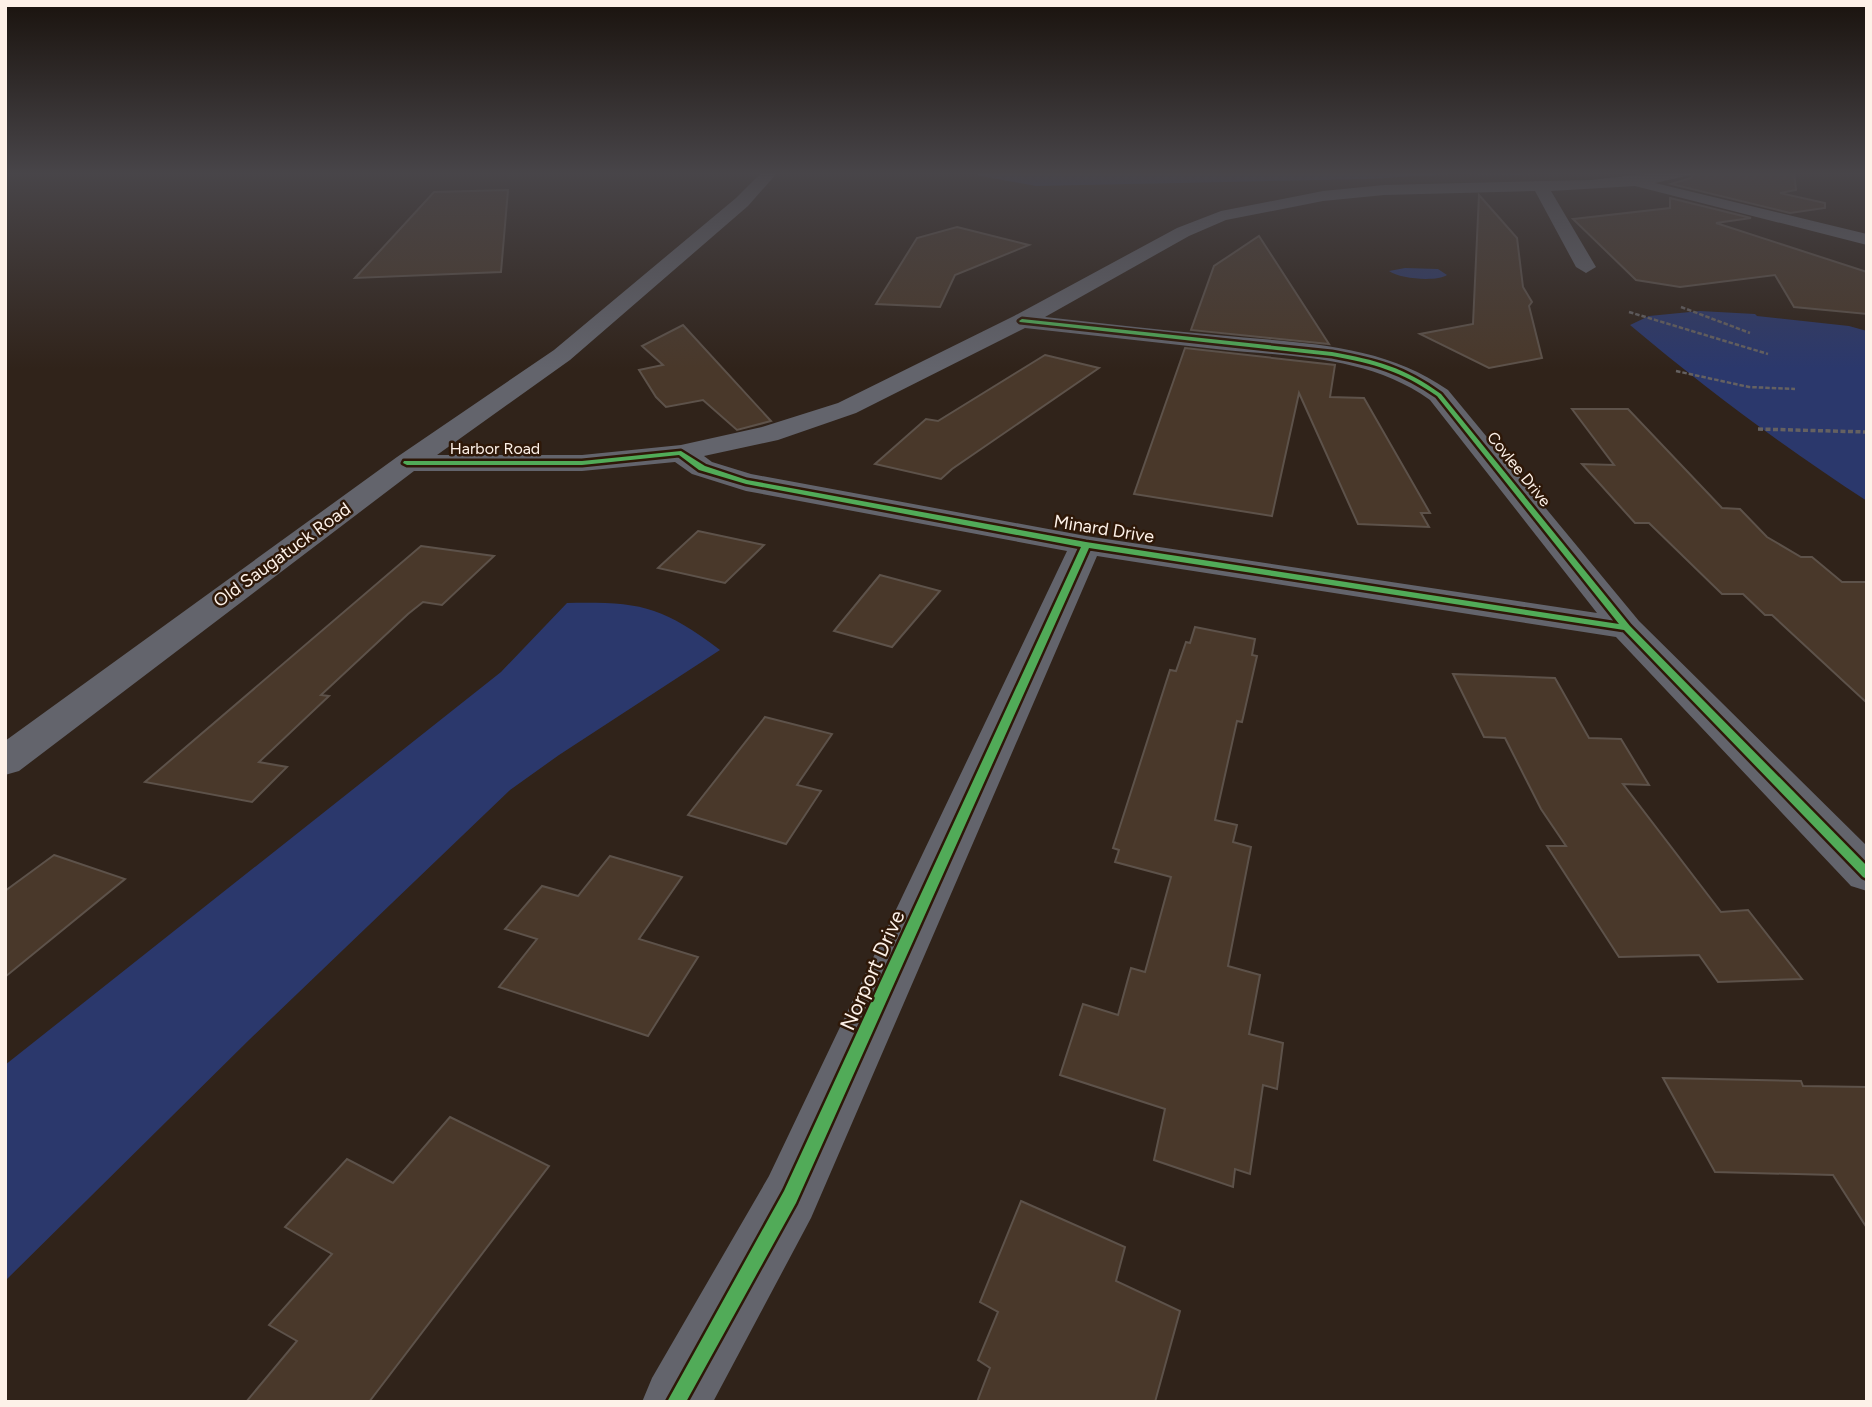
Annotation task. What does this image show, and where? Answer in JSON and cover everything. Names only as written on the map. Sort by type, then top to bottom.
[{"type":"street","name":"Old Saugatuck Road","points":[[5,761],[407,463],[562,355],[700,238]]},
{"type":"street","points":[[681,453],[769,433],[847,408],[1022,321],[1173,238]]},
{"type":"street","points":[[1569,238],[1586,267]]},
{"type":"street","name":"Covlee Drive","points":[[1022,321],[1326,355],[1376,364],[1411,376],[1439,395],[1627,628],[1867,874]]},
{"type":"street","name":"Harbor Road","points":[[407,463],[582,463],[681,453]]},
{"type":"street","name":"Minard Drive","points":[[681,453],[702,468],[746,482],[1086,545],[1627,628]]},
{"type":"street","name":"Norport Drive","points":[[676,1402],[790,1197],[1086,545]]},
{"type":"path","points":[[1681,307],[1750,333]]},
{"type":"path","points":[[1629,312],[1768,354]]},
{"type":"path","points":[[1676,371],[1749,387],[1796,389]]},
{"type":"path","points":[[1759,429],[1867,432]]},
{"type":"water","points":[[1405,268],[1438,269],[1447,275],[1418,279],[1389,271]]},
{"type":"water","points":[[1700,311],[1755,314],[1849,326],[1867,331],[1867,501],[1746,417],[1630,325],[1649,316]]},
{"type":"water","points":[[567,603],[613,604],[648,609],[681,624],[720,650],[510,790],[250,1039],[5,1281],[5,1065],[501,672]]},
{"type":"building","points":[[392,238],[504,238],[501,272],[355,278]]},
{"type":"building","points":[[917,238],[1000,238],[1029,245],[955,275],[940,307],[876,304]]},
{"type":"building","points":[[1260,238],[1329,344],[1191,330],[1214,266]]},
{"type":"building","points":[[1477,238],[1517,238],[1523,287],[1532,302],[1529,306],[1542,358],[1489,368],[1420,334],[1473,324]]},
{"type":"building","points":[[1592,238],[1761,238],[1867,272],[1867,314],[1794,307],[1775,275],[1680,287],[1636,280]]},
{"type":"building","points":[[683,325],[771,421],[737,430],[703,400],[666,407],[656,397],[639,370],[663,365],[642,346]]},
{"type":"building","points":[[1185,348],[1335,365],[1330,397],[1364,398],[1430,513],[1421,513],[1429,527],[1358,524],[1299,393],[1272,516],[1134,494]]},
{"type":"building","points":[[1045,355],[1099,368],[941,479],[875,464],[926,419],[938,421]]},
{"type":"building","points":[[1572,409],[1628,409],[1722,508],[1740,509],[1767,537],[1801,557],[1812,557],[1842,582],[1867,582],[1867,703],[1772,615],[1765,615],[1743,594],[1722,594],[1649,523],[1635,523],[1582,464],[1614,465]]},
{"type":"building","points":[[698,531],[764,545],[725,583],[658,568]]},
{"type":"building","points":[[421,546],[494,556],[442,605],[423,602],[408,614],[321,695],[329,696],[259,762],[287,767],[252,802],[145,782]]},
{"type":"building","points":[[880,575],[940,591],[892,647],[834,631]]},
{"type":"building","points":[[1195,627],[1255,639],[1252,655],[1257,656],[1242,722],[1237,721],[1215,820],[1237,825],[1233,842],[1251,847],[1228,966],[1260,975],[1249,1034],[1283,1043],[1277,1089],[1263,1085],[1250,1174],[1235,1169],[1233,1187],[1154,1160],[1165,1109],[1060,1075],[1083,1004],[1118,1015],[1131,968],[1145,972],[1171,877],[1115,862],[1119,850],[1113,848],[1170,670],[1176,671],[1186,642],[1190,643]]},
{"type":"building","points":[[1453,674],[1555,678],[1589,738],[1621,739],[1649,785],[1623,784],[1721,912],[1748,910],[1802,979],[1718,982],[1699,955],[1619,957],[1547,846],[1566,846],[1541,809],[1505,738],[1484,737]]},
{"type":"building","points":[[765,717],[832,734],[797,785],[821,791],[786,844],[688,815]]},
{"type":"building","points":[[54,855],[125,879],[5,977],[5,891]]},
{"type":"building","points":[[610,856],[682,877],[639,939],[698,957],[648,1036],[499,987],[537,939],[505,929],[542,886],[578,896]]},
{"type":"building","points":[[1663,1078],[1801,1081],[1803,1086],[1867,1087],[1867,1228],[1833,1175],[1715,1172]]},
{"type":"building","points":[[450,1117],[549,1166],[369,1402],[246,1402],[297,1341],[269,1325],[332,1254],[285,1227],[347,1159],[393,1183]]},
{"type":"building","points":[[1021,1201],[1125,1247],[1116,1281],[1180,1311],[1155,1402],[977,1402],[990,1368],[978,1360],[998,1312],[980,1302]]},
{"type":"cycle path","points":[[1022,321],[1332,354],[1391,368],[1417,380],[1439,395],[1627,628],[1867,874]]},
{"type":"cycle path","points":[[407,463],[582,463],[681,453],[702,468],[746,482],[1086,545],[1627,628]]},
{"type":"cycle path","points":[[676,1402],[790,1197],[1086,545]]}]
